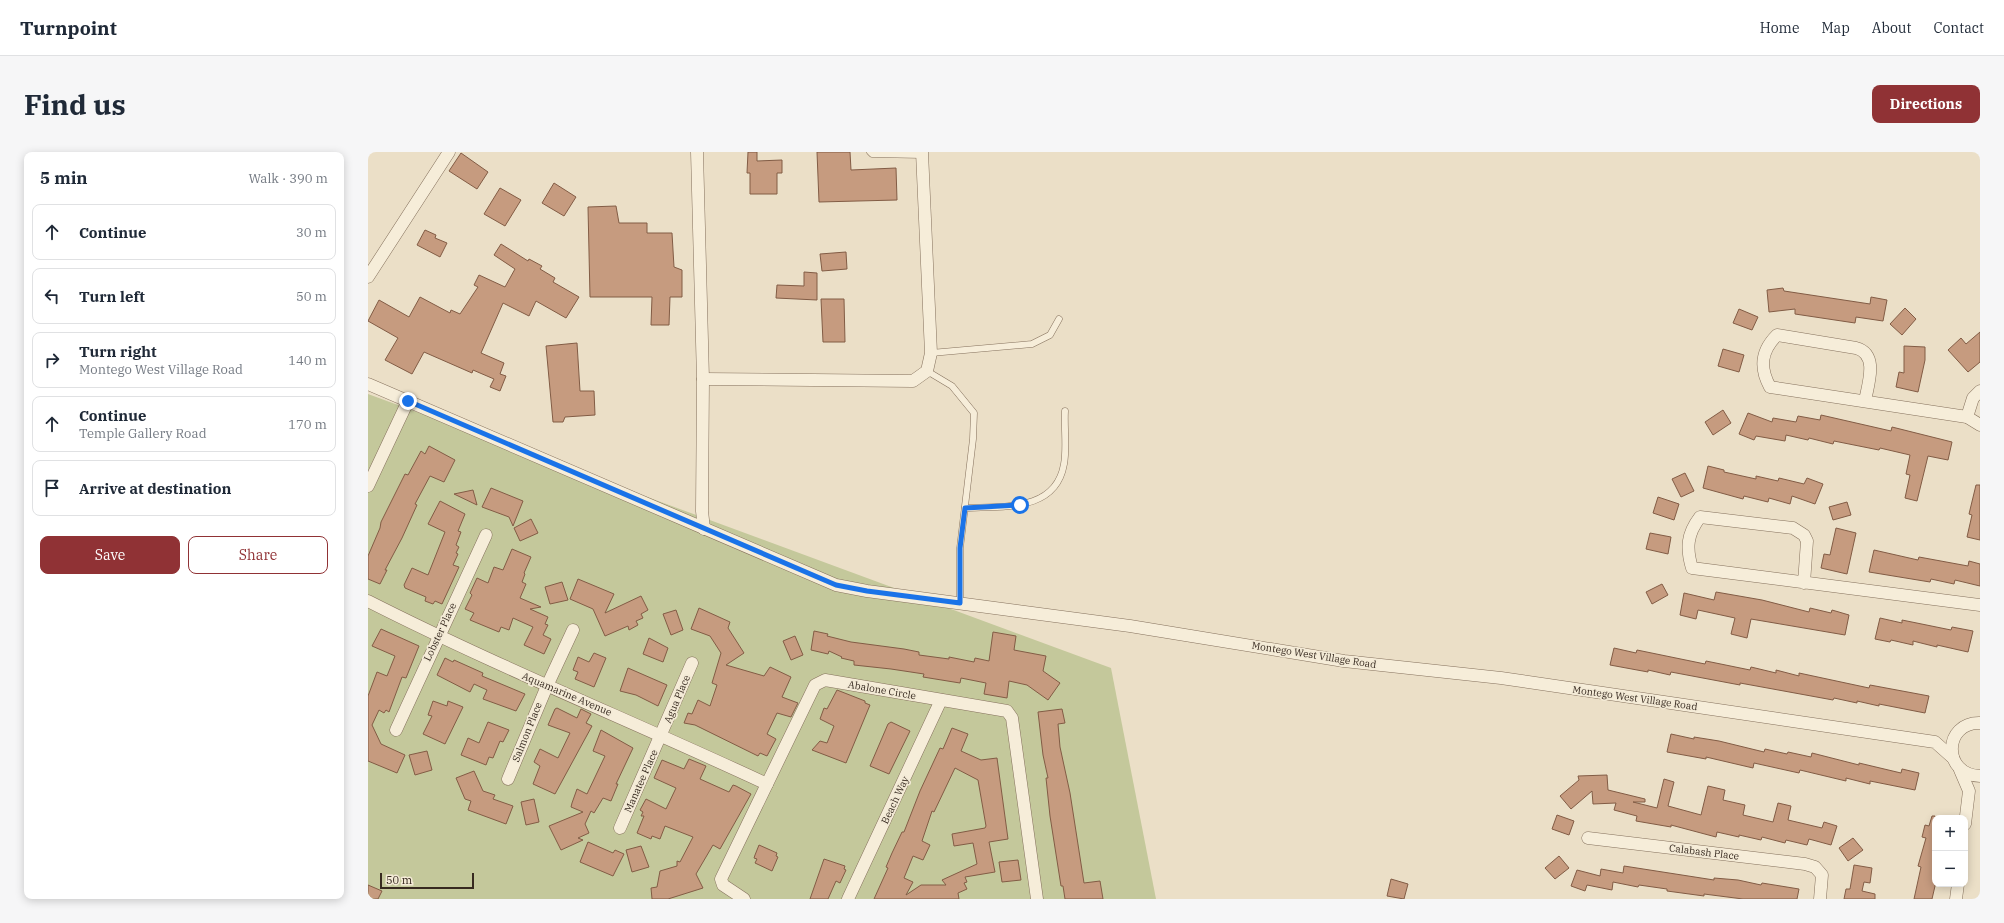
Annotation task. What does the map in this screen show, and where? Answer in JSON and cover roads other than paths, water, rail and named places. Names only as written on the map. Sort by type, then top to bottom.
[{"type":"street","points":[[368,278],[449,152]]},
{"type":"street","points":[[697,152],[703,378],[702,511],[704,529]]},
{"type":"street","points":[[703,378],[913,381],[927,371],[931,353],[922,153]]},
{"type":"street","points":[[1865,401],[1871,361],[1865,352],[1856,348],[1777,335],[1769,343],[1764,354],[1762,365],[1764,376],[1770,387],[1967,417],[1980,425]]},
{"type":"street","name":"Montego West Village Road","points":[[368,384],[836,585],[867,591],[1130,626],[1351,662],[1501,678],[1935,742]]},
{"type":"street","points":[[1967,417],[1973,398],[1980,391]]},
{"type":"street","points":[[368,486],[408,401]]},
{"type":"street","points":[[1804,583],[1807,541],[1804,535],[1793,528],[1700,517],[1692,527],[1688,547],[1692,568],[1804,583],[1980,605]]},
{"type":"street","name":"Lobster Place","points":[[396,730],[438,636],[486,535]]},
{"type":"street","name":"Aquamarine Avenue","points":[[368,600],[438,636],[546,686],[662,734],[767,784]]},
{"type":"street","name":"Salmon Place","points":[[508,779],[546,686],[572,630]]},
{"type":"street","name":"Agua Place","points":[[662,734],[692,663]]},
{"type":"street","name":"Abalone Circle","points":[[744,899],[723,885],[720,879],[815,685],[820,681],[825,680],[1007,711],[1012,718],[1037,899]]},
{"type":"street","name":"Beach Way","points":[[848,899],[941,700]]},
{"type":"street","points":[[1953,758],[1935,742],[1973,723],[1980,723]]},
{"type":"street","points":[[1960,730],[1952,742],[1951,752],[1969,791],[1966,815]]},
{"type":"street","name":"Manatee Place","points":[[620,828],[662,734]]},
{"type":"street","points":[[1960,770],[1969,775],[1980,776]]},
{"type":"street","points":[[1969,791],[1980,782]]},
{"type":"street","name":"Calabash Place","points":[[1588,838],[1805,864],[1815,867],[1822,875],[1823,882],[1820,899]]},
{"type":"street","points":[[1956,899],[1958,887]]},
{"type":"lane","points":[[870,152],[872,154],[922,153]]},
{"type":"lane","points":[[931,353],[1032,344],[1050,335],[1059,320]]},
{"type":"lane","points":[[927,371],[952,386],[974,413],[960,548],[960,603]]},
{"type":"lane","points":[[965,508],[1020,505],[1036,501],[1056,488],[1064,464],[1064,412]]}]
